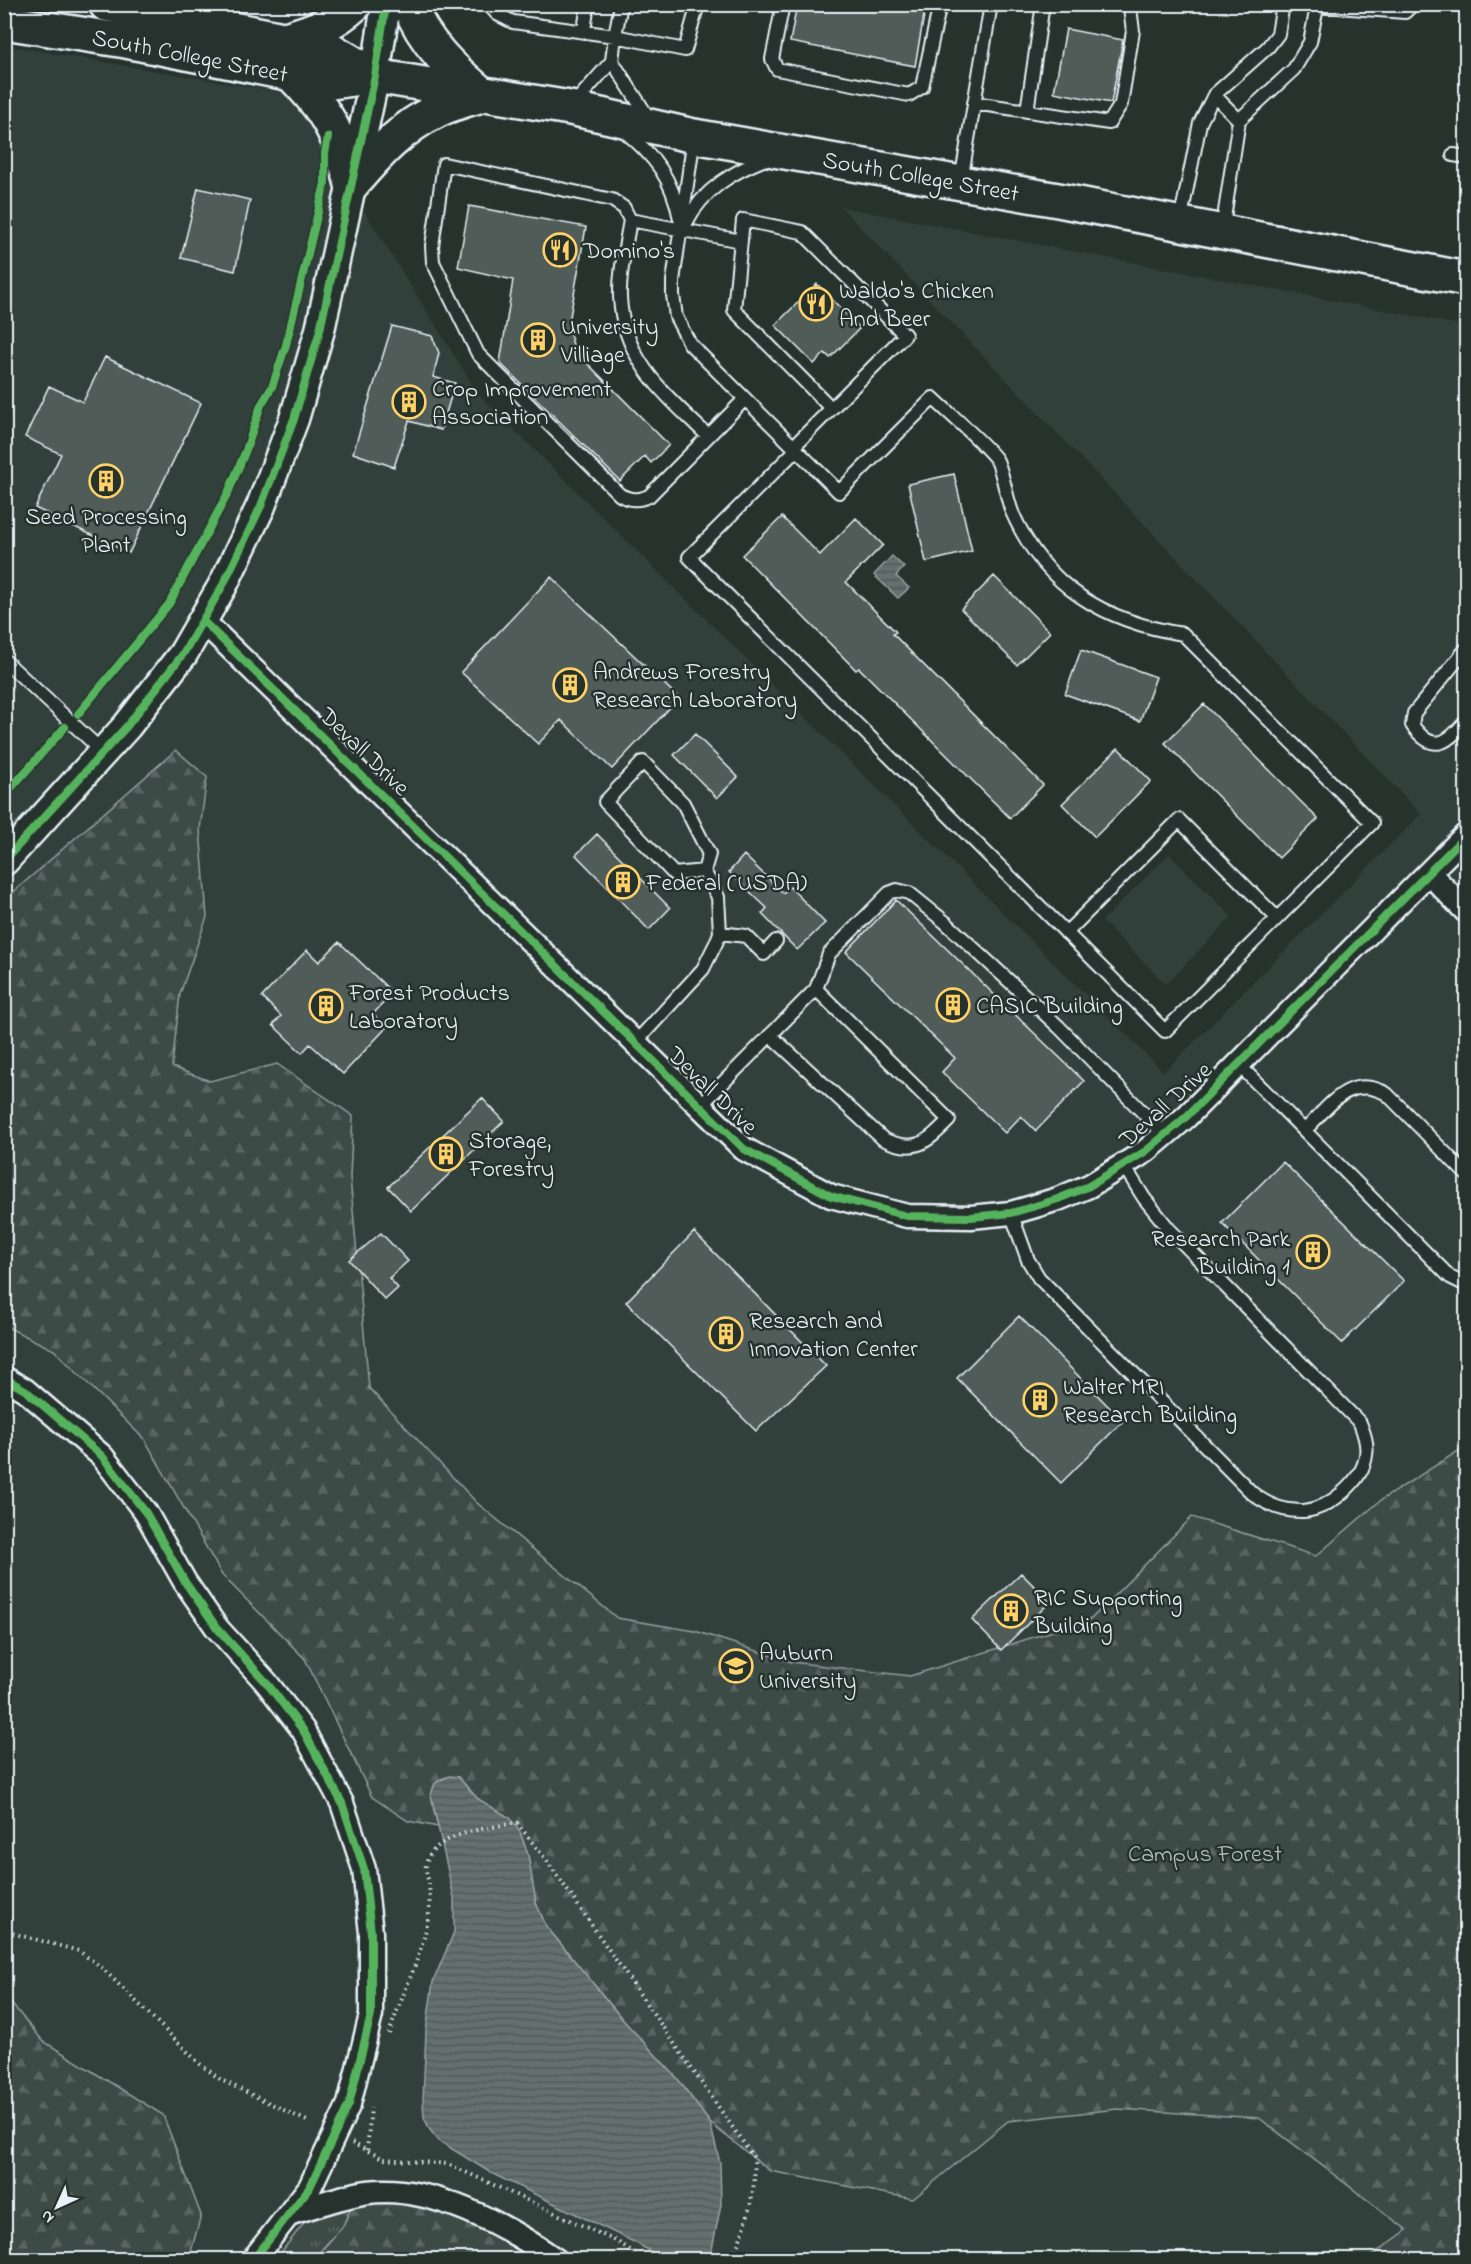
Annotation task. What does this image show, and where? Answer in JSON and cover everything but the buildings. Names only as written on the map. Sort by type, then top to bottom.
[{"type":"main road","name":"South College Street","points":[[106,4],[328,48],[375,76]]},
{"type":"main road","points":[[285,39],[313,31],[332,22],[355,4]]},
{"type":"main road","points":[[352,184],[372,160],[411,125],[436,111],[482,94],[442,58],[427,39],[409,4]]},
{"type":"main road","name":"South College Street","points":[[4,22],[126,41],[332,82],[375,76],[570,108],[694,136],[961,182],[1467,279]]},
{"type":"main road","points":[[291,74],[322,108],[332,124],[342,145],[352,184]]},
{"type":"street","points":[[4,861],[127,726],[183,654],[204,621],[261,506],[294,419],[320,330],[375,76],[386,4]]},
{"type":"street","name":"Devall Drive","points":[[204,621],[744,1149],[831,1196],[907,1216],[971,1217],[1011,1213],[1060,1199],[1107,1177],[1124,1166],[1186,1117],[1467,835]]},
{"type":"street","points":[[1429,873],[1467,911]]},
{"type":"street","points":[[4,1378],[25,1390],[102,1456],[146,1513],[185,1582],[217,1628],[266,1682],[303,1730],[342,1803],[364,1869],[371,1933],[371,2015],[349,2104],[310,2187],[253,2259]]},
{"type":"street","points":[[291,2213],[368,2192],[412,2193],[454,2206],[495,2223],[556,2259]]},
{"type":"lane","points":[[488,4],[497,14],[513,22],[584,30],[685,50],[698,4]]},
{"type":"lane","points":[[584,30],[588,4]]},
{"type":"lane","points":[[570,108],[612,61],[621,4]]},
{"type":"lane","points":[[783,4],[772,59],[777,69],[909,95],[922,87],[940,4]]},
{"type":"lane","points":[[961,182],[991,4]]},
{"type":"lane","points":[[1027,111],[1042,4]]},
{"type":"lane","points":[[974,103],[1109,123],[1121,104],[1133,31],[1130,8],[1122,4]]},
{"type":"lane","points":[[1179,224],[1200,123],[1214,95],[1268,47],[1278,34],[1283,4]]},
{"type":"lane","points":[[1296,4],[1405,12],[1413,4]]},
{"type":"lane","points":[[1222,232],[1239,120],[1294,69],[1310,42],[1317,6]]},
{"type":"lane","points":[[612,61],[655,128]]},
{"type":"lane","points":[[1214,95],[1239,120]]},
{"type":"lane","points":[[605,117],[634,140],[660,167],[675,197],[682,231]]},
{"type":"lane","points":[[694,136],[672,295],[676,317],[690,344],[745,399],[795,448],[839,492],[933,398],[998,461],[1004,488],[1024,535],[1042,561],[1068,587],[1095,607],[1127,622],[1151,629],[1183,634],[1372,823],[1165,1031],[689,557],[795,448],[831,408],[905,335],[802,232],[743,220],[734,310],[831,408]]},
{"type":"lane","points":[[682,231],[692,210],[706,193],[723,179],[742,168],[784,152]]},
{"type":"lane","points":[[1453,155],[1467,157]]},
{"type":"lane","points":[[708,436],[649,377],[636,358],[626,334],[620,296],[630,220],[624,208],[612,200],[444,164],[432,246],[433,262],[478,354],[620,495],[637,500],[649,496],[745,399]]},
{"type":"lane","points":[[630,220],[741,241]]},
{"type":"lane","points":[[1467,649],[1414,713],[1412,725],[1420,735],[1433,744],[1441,744],[1454,737],[1467,721]]},
{"type":"lane","points":[[4,660],[103,752]]},
{"type":"lane","points":[[635,1043],[702,969],[720,933],[718,897],[704,871],[709,854],[683,803],[643,762],[605,802],[674,874],[704,871]]},
{"type":"lane","points":[[1066,933],[1179,820],[1277,918]]},
{"type":"lane","points":[[700,1106],[816,989],[829,954],[889,893],[897,890],[909,893],[945,922],[1059,1027],[1165,1135]]},
{"type":"lane","points":[[720,933],[746,936],[764,954],[776,941]]},
{"type":"lane","points":[[770,1035],[883,1139],[898,1146],[916,1146],[932,1138],[949,1120],[816,989]]},
{"type":"lane","points":[[1238,1064],[1450,1277],[1467,1285]]},
{"type":"lane","points":[[1305,1130],[1338,1097],[1352,1088],[1371,1087],[1387,1094],[1467,1174]]},
{"type":"lane","points":[[1011,1213],[1028,1260],[1039,1278],[1252,1493],[1261,1500],[1283,1510],[1306,1511],[1329,1502],[1349,1485],[1363,1467],[1366,1445],[1360,1423],[1168,1229],[1144,1198],[1124,1166]]},
{"type":"path","points":[[387,2040],[428,1923],[429,1885],[426,1865],[430,1856],[448,1838],[475,1830],[517,1823],[547,1861],[754,2158],[755,2173],[740,2241],[731,2259]]},
{"type":"path","points":[[4,1918],[9,1918],[8,1932],[79,1952],[101,1967],[200,2064],[221,2079],[309,2122]]},
{"type":"path","points":[[367,2150],[371,2106]]},
{"type":"path","points":[[348,2141],[384,2158],[448,2164],[616,2241],[646,2259]]},
{"type":"path","points":[[735,2251],[740,2259]]},
{"type":"shaded area","name":"Auburn University","points":[[4,45],[285,93],[303,113],[479,395],[1164,1072],[1421,814],[841,207],[1466,326],[1466,2259],[5,2259]]},
{"type":"shaded area","points":[[892,556],[904,567],[896,576],[909,588],[898,598],[874,575]]},
{"type":"shaded area","points":[[1169,854],[1232,917],[1166,984],[1102,921]]},
{"type":"shaded area","points":[[449,1776],[458,1777],[478,1799],[510,1818],[520,1832],[528,1855],[536,1903],[546,1926],[623,2020],[677,2078],[710,2123],[720,2163],[721,2204],[710,2259],[664,2259],[636,2243],[491,2173],[439,2141],[430,2130],[424,2117],[423,2101],[426,2031],[433,1982],[454,1932],[454,1898],[431,1795],[435,1783]]},
{"type":"green space","name":"Campus Forest","points":[[176,750],[207,777],[200,829],[207,917],[180,994],[172,1067],[210,1081],[277,1064],[353,1116],[350,1177],[369,1388],[477,1503],[617,1618],[695,1631],[791,1662],[910,1676],[1091,1619],[1192,1517],[1316,1556],[1381,1500],[1466,1446],[1466,2259],[1367,2259],[1407,2230],[1259,2118],[1117,2109],[1008,2121],[913,2199],[770,2171],[710,2123],[677,2078],[623,2020],[546,1926],[536,1903],[528,1855],[520,1832],[510,1818],[478,1799],[458,1777],[446,1777],[434,1786],[432,1801],[438,1827],[408,1821],[372,1797],[305,1659],[222,1575],[145,1440],[54,1350],[5,1326],[5,903],[10,895]]},
{"type":"green space","points":[[4,1995],[43,2041],[163,2115],[201,2215],[189,2259],[5,2259]]},
{"type":"green space","points":[[374,2198],[418,2206],[467,2223],[499,2236],[537,2260],[313,2260],[343,2226],[353,2203]]},
{"type":"green space","points":[[353,2203],[343,2226],[313,2259],[275,2260],[314,2210]]},
{"type":"cycle path","points":[[4,861],[127,726],[183,654],[223,585],[261,506],[294,419],[320,330],[375,76],[386,4]]},
{"type":"cycle path","points":[[78,714],[169,604],[228,493],[261,405],[272,387],[286,345],[325,183],[325,153],[328,137]]},
{"type":"cycle path","points":[[203,621],[744,1149],[831,1196],[907,1216],[971,1217],[1011,1213],[1058,1199],[1089,1186],[1146,1151],[1186,1117],[1466,835]]},
{"type":"cycle path","points":[[4,796],[65,727]]},
{"type":"cycle path","points":[[4,1378],[25,1390],[102,1456],[146,1513],[185,1582],[217,1628],[266,1682],[303,1730],[342,1803],[364,1869],[371,1933],[371,2015],[349,2104],[310,2187],[253,2260]]},
{"type":"place","name":"Domino's","points":[[560,250]]},
{"type":"place","name":"Waldo's Chicken And Beer","points":[[816,304]]},
{"type":"place","name":"University Villiage","points":[[538,340]]},
{"type":"place","name":"Crop Improvement Association","points":[[409,402]]},
{"type":"place","name":"Seed Processing Plant","points":[[106,481]]},
{"type":"place","name":"Andrews Forestry Research Laboratory","points":[[570,685]]},
{"type":"place","name":"Federal (USDA)","points":[[623,882]]},
{"type":"place","name":"CASIC Building","points":[[953,1005]]},
{"type":"place","name":"Forest Products Laboratory","points":[[326,1006]]},
{"type":"place","name":"Storage, Forestry","points":[[446,1154]]},
{"type":"place","name":"Research Park Building 1","points":[[1313,1252]]},
{"type":"place","name":"Research and Innovation Center","points":[[726,1334]]},
{"type":"place","name":"Walter MRI Research Building","points":[[1040,1400]]},
{"type":"place","name":"RIC Supporting Building","points":[[1011,1611]]},
{"type":"place","name":"Auburn University","points":[[736,1666]]}]
